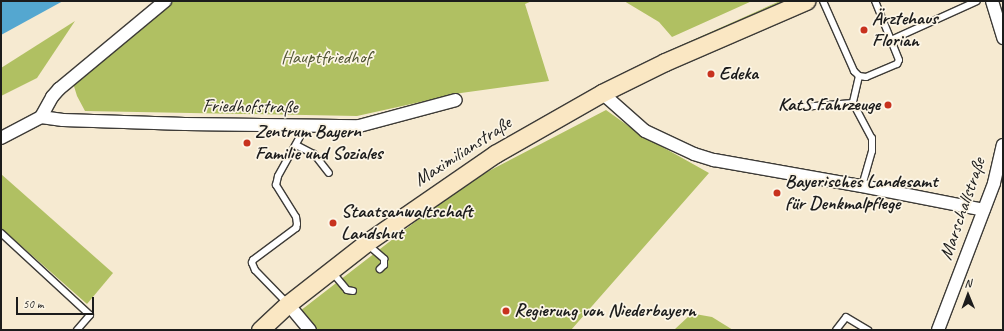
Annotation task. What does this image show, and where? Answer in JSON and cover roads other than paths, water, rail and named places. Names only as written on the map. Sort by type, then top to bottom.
[{"type":"main road","name":"Maximilianstraße","points":[[260,330],[288,304],[366,243],[495,154],[602,93],[670,59],[806,1]]},
{"type":"street","points":[[1,138],[41,117],[52,97],[60,89],[165,1]]},
{"type":"street","points":[[992,1],[1003,38]]},
{"type":"street","points":[[602,93],[645,131],[694,154],[714,160],[862,186],[984,210]]},
{"type":"street","name":"Friedhofstraße","points":[[41,117],[162,123],[359,126],[456,100]]},
{"type":"street","name":"Marschallstraße","points":[[938,330],[994,183],[1003,145]]},
{"type":"street","points":[[288,304],[310,330]]},
{"type":"lane","points":[[823,1],[854,71],[859,76],[869,76],[898,63],[899,58],[876,1]]},
{"type":"lane","points":[[891,40],[977,1]]},
{"type":"lane","points":[[859,76],[853,103],[872,138],[872,151],[862,186]]},
{"type":"lane","points":[[802,107],[853,103]]},
{"type":"lane","points":[[288,304],[255,270],[252,263],[253,260],[296,228],[296,217],[276,185],[278,176],[302,134],[302,125]]},
{"type":"lane","points":[[296,145],[314,154],[329,173]]},
{"type":"lane","points":[[1,233],[90,315],[77,330]]},
{"type":"lane","points":[[366,243],[384,259],[384,265],[380,269]]},
{"type":"lane","points":[[331,271],[347,290],[353,291]]},
{"type":"lane","points":[[836,330],[846,318],[868,330]]},
{"type":"water","points":[[1,1],[63,1],[1,35]]},
{"type":"place","name":"Ärztehaus Florian","points":[[864,30]]},
{"type":"place","name":"Edeka","points":[[711,74]]},
{"type":"place","name":"KatS Fahrzeuge","points":[[888,105]]},
{"type":"place","name":"Zentrum Bayern Familie und Soziales","points":[[247,143]]},
{"type":"place","name":"Bayerisches Landesamt für Denkmalpflege","points":[[777,193]]},
{"type":"place","name":"Staatsanwaltschaft Landshut","points":[[333,223]]},
{"type":"place","name":"Regierung von Niederbayern","points":[[506,311]]},
{"type":"park label","name":"Hauptfriedhof","points":[[326,58]]}]
